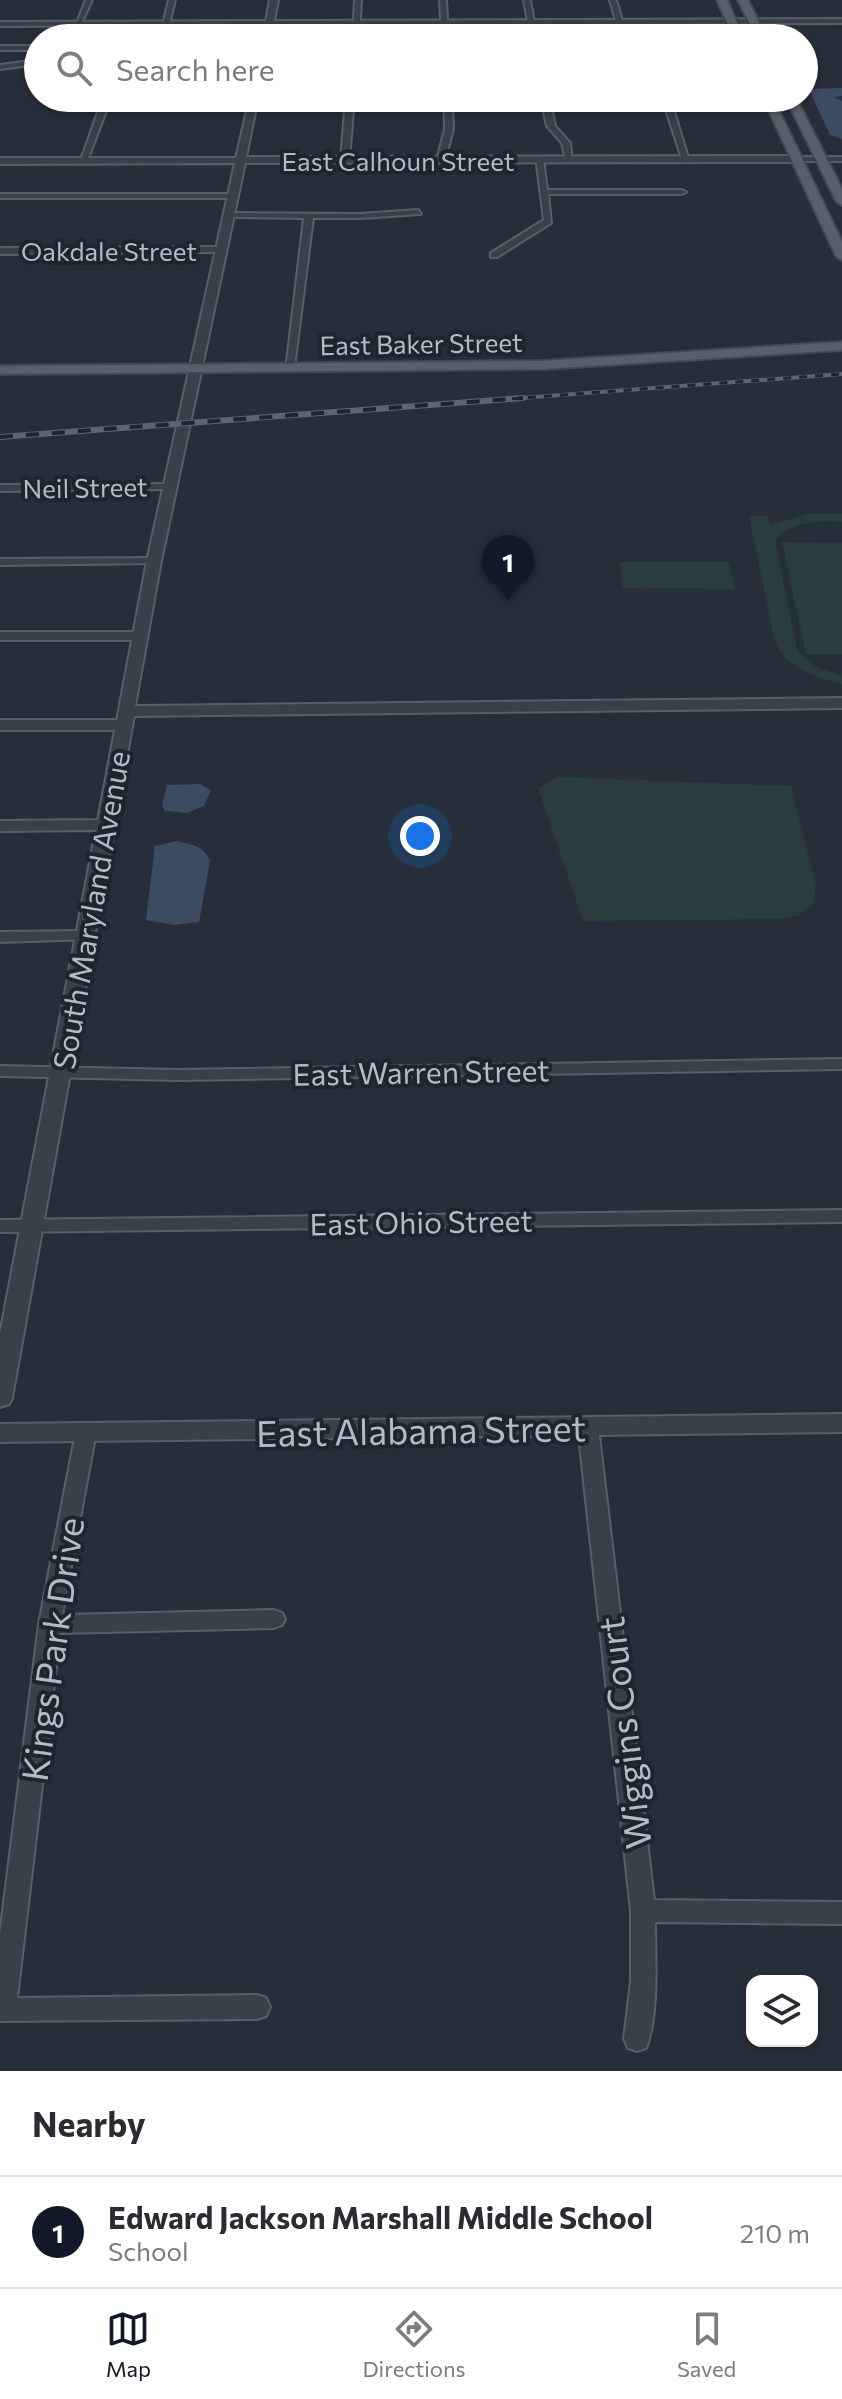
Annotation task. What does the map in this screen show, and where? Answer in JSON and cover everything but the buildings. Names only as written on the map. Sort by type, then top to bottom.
[{"type":"main road","points":[[722,0],[732,24]]},
{"type":"main road","points":[[743,0],[755,24]]},
{"type":"main road","points":[[774,112],[842,256]]},
{"type":"main road","points":[[798,112],[842,201]]},
{"type":"main road","name":"East Baker Street","points":[[194,372],[582,364],[842,351]]},
{"type":"main road","name":"East Baker Street","points":[[0,378],[24,374],[194,372],[497,375],[697,365],[842,351]]},
{"type":"main road","name":"East Baker Street","points":[[0,370],[24,374]]},
{"type":"street","points":[[78,24],[89,0]]},
{"type":"street","points":[[166,24],[172,0]]},
{"type":"street","points":[[270,23],[274,0]]},
{"type":"street","points":[[357,23],[358,0]]},
{"type":"street","points":[[443,0],[445,22]]},
{"type":"street","points":[[527,0],[531,22]]},
{"type":"street","points":[[613,0],[620,22]]},
{"type":"street","points":[[0,24],[842,21]]},
{"type":"street","points":[[0,48],[24,48]]},
{"type":"street","points":[[0,78],[3,66],[24,64]]},
{"type":"street","points":[[83,161],[102,112]]},
{"type":"street","name":"South Maryland Avenue","points":[[0,1398],[154,561],[251,112]]},
{"type":"street","points":[[345,160],[349,112]]},
{"type":"street","points":[[441,160],[449,129],[448,112]]},
{"type":"street","points":[[548,112],[551,126],[566,143],[569,159]]},
{"type":"street","points":[[671,112],[686,159]]},
{"type":"street","points":[[815,146],[842,151]]},
{"type":"street","points":[[494,255],[548,221],[539,159]]},
{"type":"street","points":[[796,159],[842,159]]},
{"type":"street","name":"East Calhoun Street","points":[[0,161],[796,159]]},
{"type":"street","points":[[543,192],[682,192]]},
{"type":"street","points":[[0,196],[231,196]]},
{"type":"street","points":[[228,215],[418,212]]},
{"type":"street","points":[[289,368],[309,215]]},
{"type":"street","name":"Oakdale Street","points":[[0,251],[219,249]]},
{"type":"street","name":"Neil Street","points":[[0,488],[170,486]]},
{"type":"street","points":[[0,562],[154,561]]},
{"type":"street","points":[[0,636],[140,636]]},
{"type":"street","points":[[0,725],[125,718],[842,703]]},
{"type":"street","points":[[0,826],[105,825]]},
{"type":"street","points":[[0,937],[84,936]]},
{"type":"street","name":"East Warren Street","points":[[0,1071],[178,1075],[842,1064]]},
{"type":"street","name":"East Ohio Street","points":[[0,1226],[842,1216]]},
{"type":"street","name":"East Alabama Street","points":[[0,1433],[842,1423]]},
{"type":"street","name":"Wiggins Court","points":[[588,1427],[643,1911],[643,1982],[637,2039]]},
{"type":"street","name":"Kings Park Drive","points":[[86,1432],[50,1624],[3,2010],[257,2007]]},
{"type":"street","points":[[50,1624],[274,1619]]},
{"type":"street","points":[[643,1911],[842,1913]]},
{"type":"shaded area","points":[[807,514],[842,514],[842,522],[797,526],[788,529],[775,541],[797,650],[814,666],[842,676],[842,684],[802,670],[779,649],[774,639],[749,516],[768,516],[770,525]]},
{"type":"shaded area","points":[[782,542],[842,543],[842,654],[806,654]]},
{"type":"shaded area","points":[[619,562],[729,562],[735,589],[623,588]]},
{"type":"shaded area","points":[[558,777],[791,786],[816,885],[814,903],[799,915],[782,919],[583,921],[538,788]]},
{"type":"water","points":[[842,88],[842,96],[834,97],[842,101],[842,139],[830,135],[818,109],[818,89]]},
{"type":"water","points":[[200,784],[211,790],[204,806],[187,813],[165,811],[162,806],[167,785]]},
{"type":"water","points":[[177,841],[201,849],[210,861],[199,922],[174,925],[146,920],[155,846]]},
{"type":"railway","points":[[496,400],[842,374]]},
{"type":"railway","points":[[0,437],[523,398]]},
{"type":"place","name":"Edward Jackson Marshall Middle School","points":[[508,601]]}]
